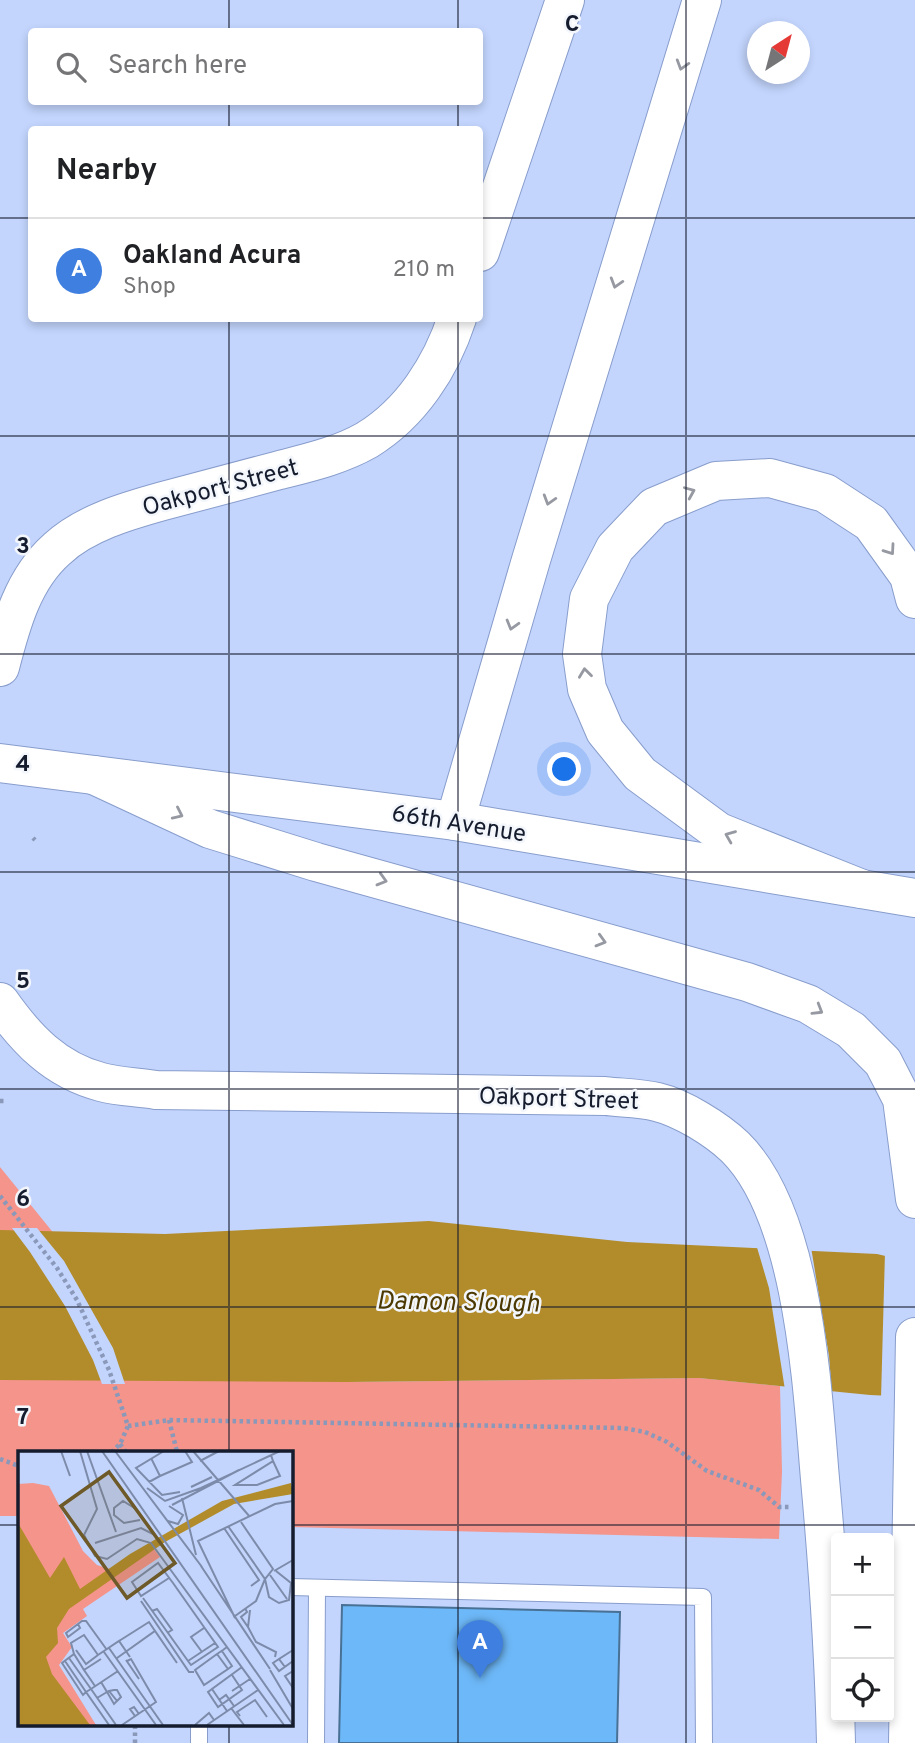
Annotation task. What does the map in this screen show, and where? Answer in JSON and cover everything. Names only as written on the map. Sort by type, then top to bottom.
[{"type":"main road","points":[[483,243],[565,0]]},
{"type":"main road","points":[[455,821],[531,560],[702,0]]},
{"type":"main road","name":"Oakport Street","points":[[0,667],[13,618],[27,588],[57,548],[96,524],[142,507],[325,458],[367,440],[403,412],[432,374],[455,322]]},
{"type":"main road","points":[[862,889],[719,832],[640,774],[605,731],[587,689],[582,653],[589,599],[615,548],[654,507],[716,481],[770,478],[825,493],[872,523],[909,576],[915,599]]},
{"type":"main road","name":"66th Avenue","points":[[0,764],[455,821],[915,898]]},
{"type":"main road","points":[[94,775],[210,829],[316,862],[747,982],[808,1004],[851,1030],[883,1062],[902,1099],[915,1199]]},
{"type":"main road","name":"Oakport Street","points":[[0,1002],[21,1032],[56,1063],[101,1082],[156,1090],[591,1095],[658,1102],[703,1123],[735,1147],[758,1177],[777,1219],[794,1274],[805,1330],[823,1507],[836,1743]]},
{"type":"main road","points":[[908,1743],[915,1337]]},
{"type":"lane","points":[[292,1587],[703,1597],[704,1743]]},
{"type":"lane","points":[[316,1743],[317,1588]]},
{"type":"path","points":[[0,1101],[7,1101]]},
{"type":"path","points":[[0,1196],[51,1259],[95,1335],[128,1426],[120,1444],[113,1451]]},
{"type":"path","points":[[128,1426],[169,1420],[623,1427],[645,1432],[667,1442],[707,1471],[759,1490],[779,1507],[823,1507]]},
{"type":"path","points":[[169,1420],[177,1451]]},
{"type":"path","points":[[120,1444],[125,1451]]},
{"type":"path","points":[[0,1459],[18,1466]]},
{"type":"shaded area","points":[[0,1167],[81,1267],[347,1382],[699,1378],[780,1386],[782,1472],[779,1539],[292,1527],[292,1451],[18,1451],[18,1516],[0,1516]]},
{"type":"water","name":"Damon Slough","points":[[429,1221],[627,1242],[877,1254],[915,1263],[915,1397],[699,1378],[347,1382],[0,1380],[0,1230],[165,1234]]},
{"type":"pier","points":[[12,1228],[37,1228],[64,1261],[113,1348],[125,1384],[102,1384],[93,1360],[65,1306]]},
{"type":"pier","points":[[756,1244],[811,1247],[829,1356],[832,1394],[785,1390],[769,1288]]},
{"type":"pier","points":[[885,1252],[915,1259],[915,1401],[881,1399]]},
{"type":"building","points":[[342,1605],[620,1612],[617,1743],[339,1743]]},
{"type":"place","name":"Oakland Acura","points":[[480,1678]]}]
